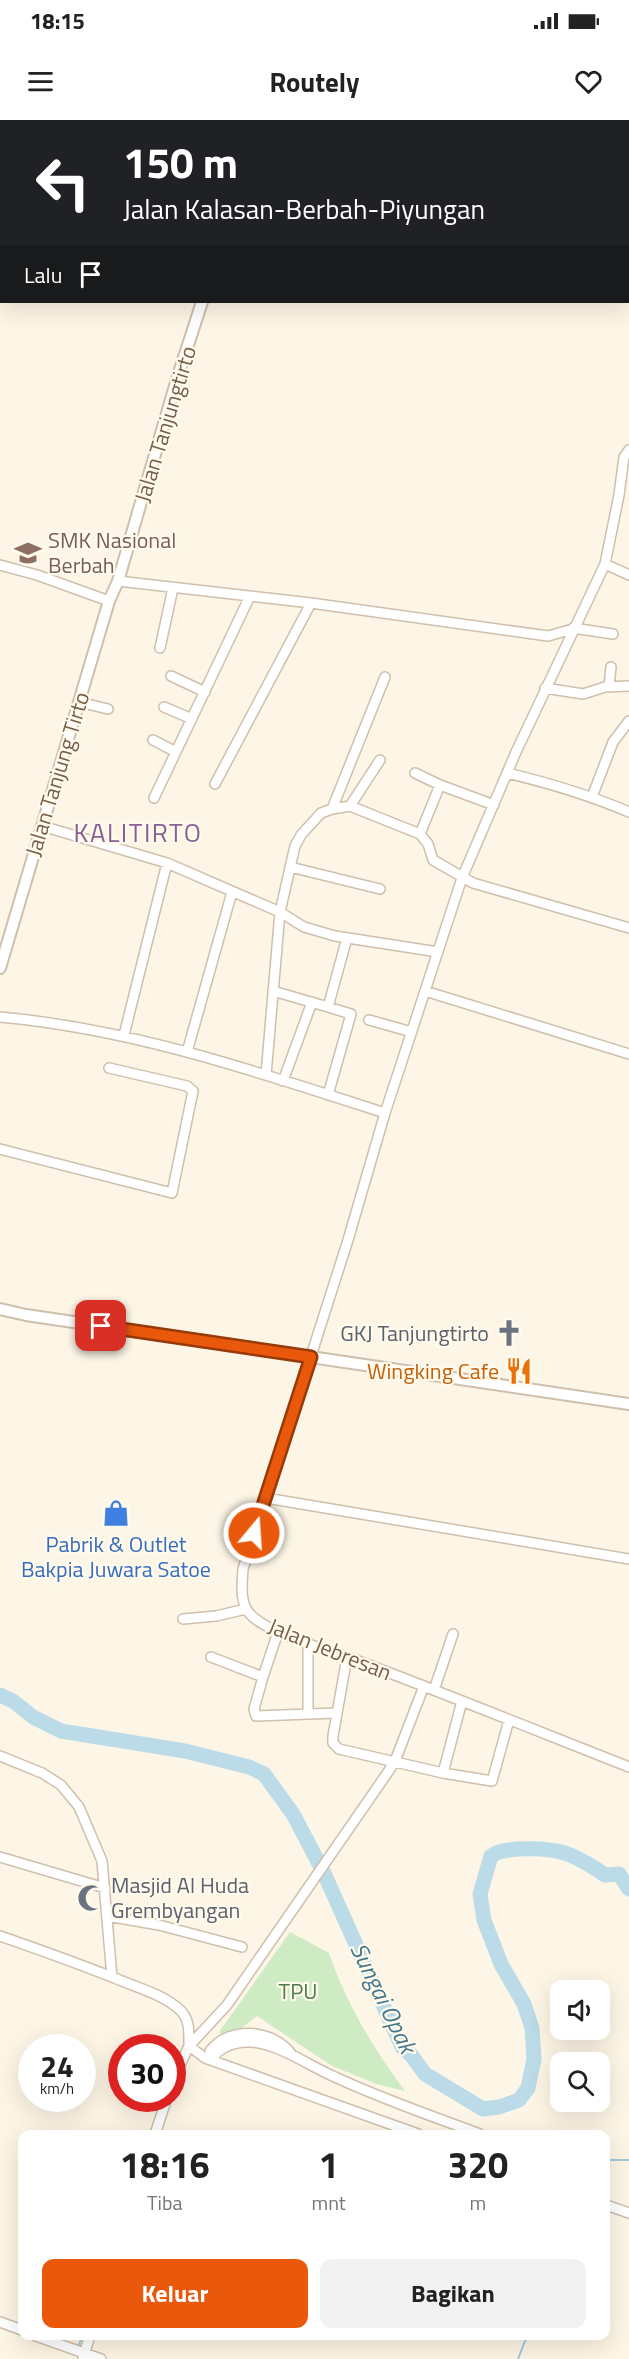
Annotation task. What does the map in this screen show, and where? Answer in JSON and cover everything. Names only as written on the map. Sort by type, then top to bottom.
[{"type":"street","name":"Jalan Tanjungtirto","points":[[118,581],[202,303]]},
{"type":"street","name":"Jalan Jebresan","points":[[629,450],[624,457],[624,495],[605,564],[545,687],[462,878],[385,1113],[311,1357],[243,1569],[241,1589],[246,1609],[252,1617],[278,1632],[429,1688],[629,1767]]},
{"type":"street","points":[[605,564],[629,575]]},
{"type":"street","points":[[0,565],[37,575],[109,601]]},
{"type":"street","points":[[118,581],[310,603],[548,636],[573,628],[613,634]]},
{"type":"street","name":"Jalan Tanjung Tirto","points":[[0,968],[109,601],[118,581]]},
{"type":"street","points":[[160,648],[173,588]]},
{"type":"street","points":[[154,798],[250,596]]},
{"type":"street","points":[[215,784],[310,603]]},
{"type":"street","points":[[548,636],[558,648],[559,659]]},
{"type":"street","points":[[609,686],[611,667]]},
{"type":"street","points":[[171,676],[205,692]]},
{"type":"street","points":[[332,808],[385,677]]},
{"type":"street","points":[[545,687],[583,694],[609,686],[629,686]]},
{"type":"street","points":[[80,702],[108,709]]},
{"type":"street","points":[[164,707],[192,719]]},
{"type":"street","points":[[592,797],[613,742],[629,721]]},
{"type":"street","points":[[153,740],[176,752]]},
{"type":"street","points":[[350,806],[380,760]]},
{"type":"street","points":[[415,773],[494,804]]},
{"type":"street","points":[[507,773],[592,797],[629,812]]},
{"type":"street","points":[[420,834],[440,784]]},
{"type":"street","points":[[266,1075],[280,912],[295,846],[301,835],[321,813],[332,808],[350,806],[420,834],[428,844],[433,860],[462,878],[629,928]]},
{"type":"street","points":[[42,826],[167,863],[280,912],[304,927],[346,938],[438,952]]},
{"type":"street","points":[[124,1035],[167,863]]},
{"type":"street","points":[[290,867],[380,889]]},
{"type":"street","points":[[187,1052],[232,892]]},
{"type":"street","points":[[328,1007],[346,938]]},
{"type":"street","points":[[273,991],[351,1014],[328,1095]]},
{"type":"street","points":[[425,991],[629,1054]]},
{"type":"street","points":[[283,1081],[312,1002]]},
{"type":"street","points":[[0,1017],[124,1035],[266,1075],[385,1113]]},
{"type":"street","points":[[369,1020],[412,1032]]},
{"type":"street","points":[[0,1149],[172,1193],[193,1091],[187,1086],[109,1068]]},
{"type":"street","points":[[0,1309],[629,1404]]},
{"type":"street","points":[[266,1498],[629,1559]]},
{"type":"street","points":[[183,1619],[223,1615],[246,1609]]},
{"type":"street","points":[[278,1632],[254,1709],[255,1715],[336,1713]]},
{"type":"street","points":[[186,2052],[189,2046],[227,2005],[395,1761],[453,1634]]},
{"type":"street","points":[[308,1642],[308,1713]]},
{"type":"street","points":[[211,1657],[263,1677]]},
{"type":"street","points":[[347,1657],[336,1713],[333,1736],[335,1746],[443,1773],[492,1781],[509,1720]]},
{"type":"street","points":[[443,1773],[462,1701]]},
{"type":"street","points":[[0,1756],[42,1773],[70,1793],[86,1821],[102,1861],[112,1977]]},
{"type":"street","points":[[0,1857],[105,1888]]},
{"type":"street","points":[[108,1916],[242,1947]]},
{"type":"street","points":[[0,1936],[152,1993],[181,2011],[187,2021],[189,2046]]},
{"type":"street","points":[[208,2059],[214,2046],[222,2041],[248,2033],[260,2034],[275,2039],[288,2049],[293,2057],[336,2078],[470,2130]]},
{"type":"street","points":[[189,2046],[208,2059],[407,2130]]},
{"type":"street","points":[[156,2130],[162,2112]]},
{"type":"street","points":[[610,2206],[629,2213]]},
{"type":"street","points":[[0,2322],[18,2329]]},
{"type":"street","points":[[46,2340],[101,2359]]},
{"type":"street","points":[[80,2353],[88,2340]]},
{"type":"green space","name":"TPU","points":[[290,1932],[329,1953],[361,2025],[405,2091],[376,2084],[332,2066],[257,2016],[243,2027],[222,2035],[219,2032]]},
{"type":"waterway","name":"Sungai Opak","points":[[0,1695],[13,1701],[33,1717],[61,1731],[185,1751],[249,1767],[264,1774],[293,1814],[323,1871],[402,2047],[425,2074],[483,2109],[499,2107],[519,2100],[528,2088],[534,2059],[532,2028],[524,2004],[501,1964],[484,1920],[480,1894],[491,1856],[501,1851],[518,1849],[544,1849],[564,1853],[584,1861],[605,1875],[619,1874],[629,1889]]},
{"type":"waterway","points":[[610,2160],[629,2160]]},
{"type":"waterway","points":[[78,2348],[81,2340]]},
{"type":"waterway","points":[[518,2359],[525,2340]]},
{"type":"place","name":"SMK Nasional Berbah","points":[[28,553]]},
{"type":"place","name":"GKJ Tanjungtirto","points":[[509,1333]]},
{"type":"place","name":"Wingking Cafe","points":[[519,1371]]},
{"type":"place","name":"Pabrik & Outlet Bakpia Juwara Satoe","points":[[116,1513]]},
{"type":"place","name":"Masjid Al Huda Grembyangan","points":[[91,1898]]},
{"type":"district","name":"KALITIRTO","points":[[138,833]]},
{"type":"route","points":[[101,1326],[311,1357],[254,1533]]}]
